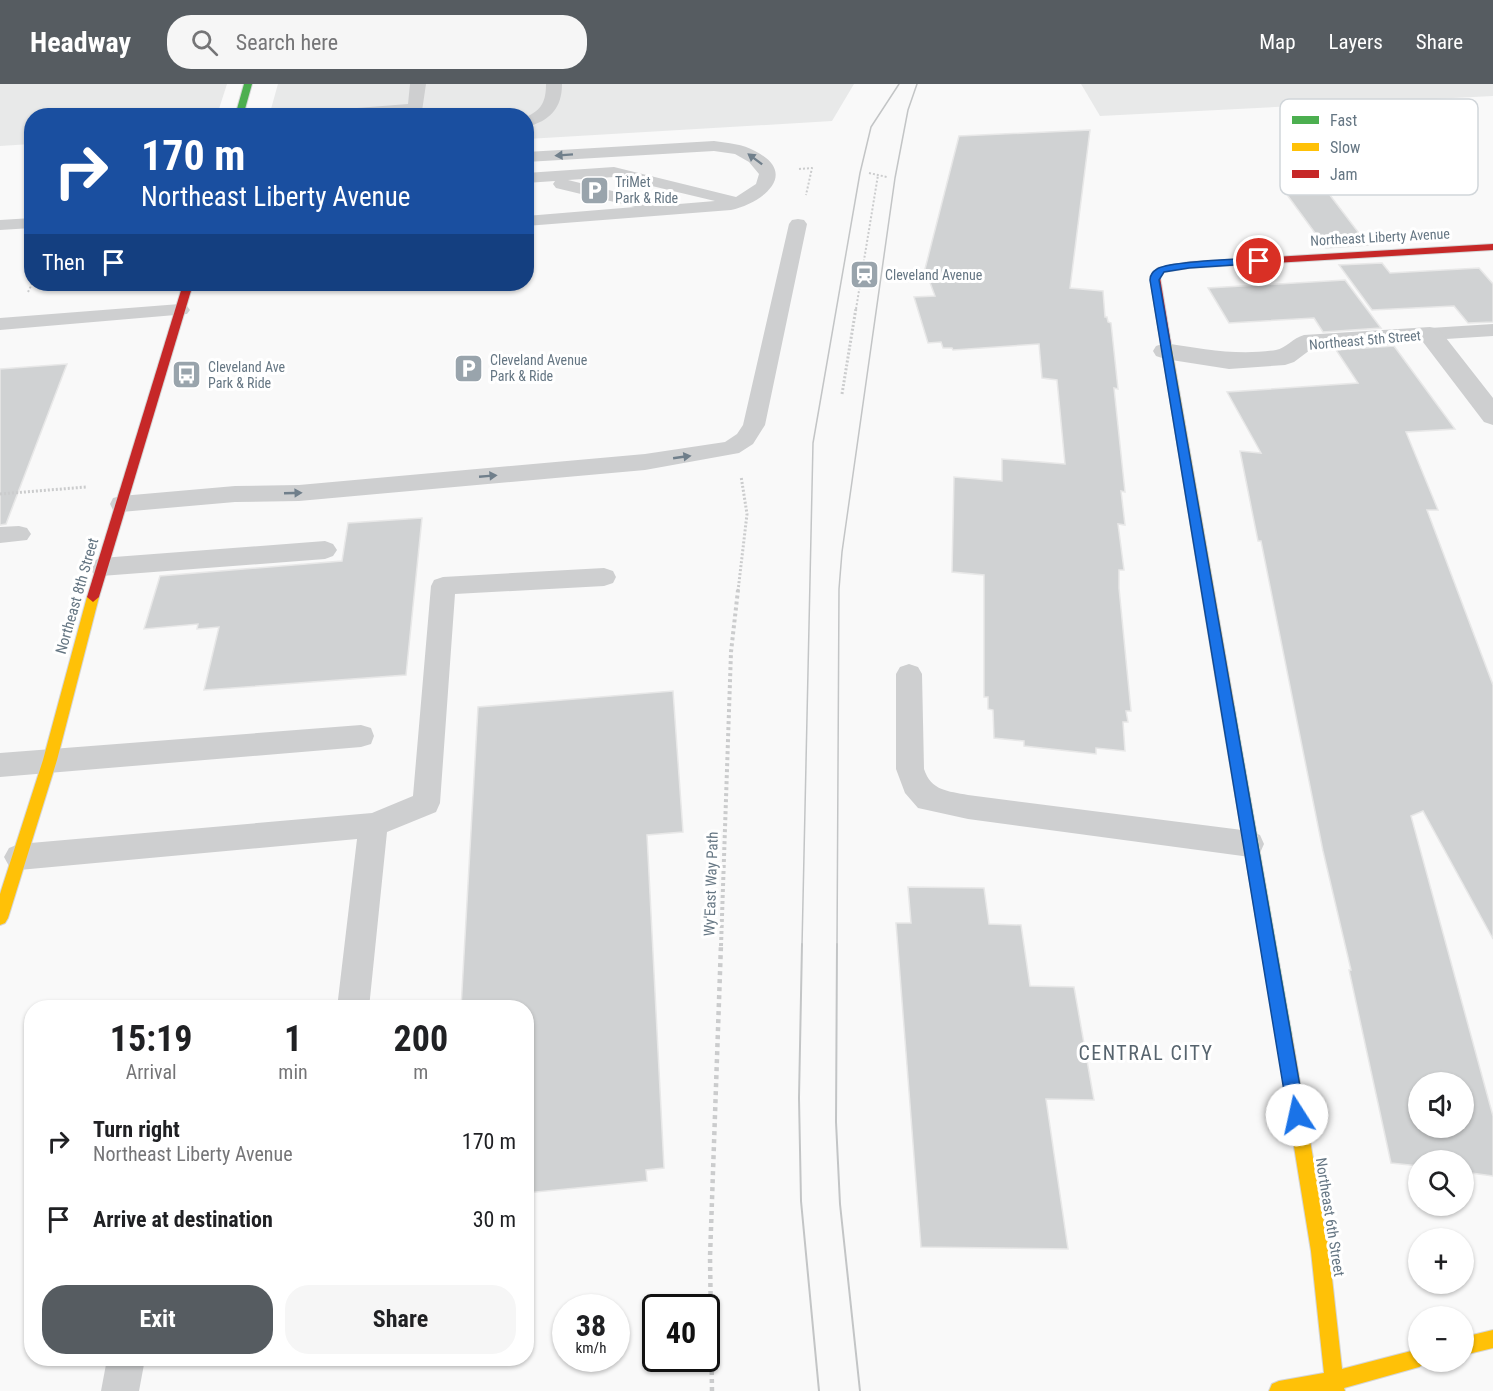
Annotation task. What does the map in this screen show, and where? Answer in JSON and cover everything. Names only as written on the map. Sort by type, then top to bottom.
[{"type":"street","points":[[241,108],[248,84]]},
{"type":"street","name":"Northeast Liberty Avenue","points":[[1161,270],[1189,265],[1493,247]]},
{"type":"street","name":"Northeast 6th Street","points":[[1161,270],[1155,280],[1165,351],[1320,1251],[1334,1386]]},
{"type":"street","name":"Northeast 8th Street","points":[[0,918],[50,760],[101,567],[186,291]]},
{"type":"street","name":"Northeast 5th Street","points":[[1165,351],[1229,361],[1285,357],[1304,343],[1430,334],[1493,416]]},
{"type":"street","points":[[1474,1344],[1493,1339]]},
{"type":"street","points":[[1279,1391],[1334,1386],[1408,1362]]},
{"type":"lane","points":[[416,108],[418,84]]},
{"type":"lane","points":[[534,119],[545,114],[551,108],[554,99],[554,84]]},
{"type":"lane","points":[[534,156],[694,146],[732,148],[755,157],[766,171],[766,182],[762,190],[743,202],[714,208],[534,221]]},
{"type":"lane","points":[[534,180],[614,172],[743,202]]},
{"type":"lane","points":[[574,175],[714,208]]},
{"type":"lane","points":[[534,182],[673,211]]},
{"type":"lane","points":[[534,183],[632,214]]},
{"type":"lane","points":[[534,209],[590,217]]},
{"type":"lane","points":[[534,210],[548,220]]},
{"type":"lane","points":[[0,225],[24,224]]},
{"type":"lane","points":[[121,504],[235,494],[299,493],[645,462],[712,453],[731,448],[745,439],[754,425],[798,224]]},
{"type":"lane","points":[[0,324],[180,310]]},
{"type":"lane","points":[[1430,334],[1493,330]]},
{"type":"lane","points":[[101,567],[325,550]]},
{"type":"lane","points":[[19,857],[373,825],[426,803],[443,586],[604,577]]},
{"type":"lane","points":[[909,674],[910,769],[915,785],[928,799],[968,807],[1250,844]]},
{"type":"lane","points":[[0,765],[361,736]]},
{"type":"lane","points":[[354,1000],[373,825]]},
{"type":"lane","points":[[120,1391],[125,1366]]},
{"type":"path","points":[[869,173],[887,177]]},
{"type":"path","points":[[842,394],[878,175]]},
{"type":"path","name":"Wy'East Way Path","points":[[712,1391],[710,1257],[731,652],[747,514],[739,467]]},
{"type":"path","points":[[0,495],[89,486]]},
{"type":"shaded area","points":[[0,84],[227,84],[219,108],[24,108],[24,144],[0,146]]},
{"type":"shaded area","points":[[278,84],[854,84],[832,121],[534,139],[534,108],[271,108]]},
{"type":"shaded area","points":[[1081,84],[1493,84],[1493,96],[1434,99],[1280,99],[1280,107],[1100,116]]},
{"type":"building","points":[[1090,130],[1070,288],[1103,291],[1105,317],[1111,323],[1118,389],[1114,388],[1125,492],[1121,491],[1125,525],[1118,524],[1124,570],[1119,570],[1119,588],[1131,711],[1126,711],[1128,722],[1123,722],[1125,751],[1096,748],[1096,754],[1024,746],[1024,741],[994,738],[993,710],[988,709],[988,697],[984,697],[984,575],[952,572],[954,477],[1002,481],[1002,459],[1065,464],[1057,380],[1042,378],[1039,344],[953,350],[943,348],[941,342],[928,343],[914,297],[935,296],[925,269],[959,136]]},
{"type":"building","points":[[1287,195],[1330,195],[1368,245],[1326,248]]},
{"type":"building","points":[[1382,263],[1390,273],[1479,268],[1493,284],[1493,322],[1468,323],[1454,306],[1372,310],[1339,265]]},
{"type":"building","points":[[1345,280],[1381,328],[1323,332],[1314,318],[1229,323],[1208,288]]},
{"type":"building","points":[[1394,346],[1455,429],[1406,432],[1438,510],[1427,510],[1493,685],[1493,939],[1423,811],[1411,816],[1493,1116],[1493,1176],[1474,1173],[1474,1150],[1408,1150],[1408,1165],[1391,1163],[1349,970],[1351,970],[1323,851],[1261,541],[1258,541],[1240,451],[1261,453],[1227,392],[1358,383],[1336,350]]},
{"type":"building","points":[[67,364],[6,524],[0,525],[0,369]]},
{"type":"building","points":[[422,518],[406,675],[204,690],[219,627],[197,629],[198,624],[144,629],[160,576],[342,561],[348,523]]},
{"type":"building","points":[[673,691],[683,832],[647,835],[664,1168],[646,1170],[647,1181],[534,1192],[534,1000],[461,1000],[478,707]]},
{"type":"building","points":[[908,887],[984,888],[989,924],[1021,925],[1030,986],[1074,987],[1094,1100],[1046,1099],[1068,1249],[921,1247],[896,923],[911,923]]},
{"type":"tram line","points":[[802,946],[813,443],[860,173],[871,127],[899,84]]},
{"type":"tram line","points":[[837,946],[839,589],[842,552],[895,178],[908,110],[917,84]]},
{"type":"tram line","points":[[802,944],[799,1098],[801,1201],[819,1391]]},
{"type":"tram line","points":[[837,944],[836,1122],[840,1204],[860,1391]]},
{"type":"traffic: fast","points":[[241,108],[248,84]]},
{"type":"traffic: fast","points":[[1227,705],[1284,1036]]},
{"type":"traffic: slow","points":[[1166,344],[1227,705]]},
{"type":"traffic: slow","points":[[0,918],[50,760],[93,597]]},
{"type":"traffic: slow","points":[[1284,1036],[1320,1251],[1335,1391]]},
{"type":"traffic: slow","points":[[1474,1344],[1493,1339]]},
{"type":"traffic: slow","points":[[1279,1391],[1333,1381],[1408,1361]]},
{"type":"traffic: jam","points":[[1166,344],[1155,277],[1161,270],[1189,265],[1493,247]]},
{"type":"traffic: jam","points":[[93,597],[186,291]]},
{"type":"place","name":"TriMet Park & Ride","points":[[594,190]]},
{"type":"place","name":"Cleveland Avenue","points":[[864,275]]},
{"type":"place","name":"Cleveland Avenue Park & Ride","points":[[469,368]]},
{"type":"place","name":"Cleveland Ave Park & Ride","points":[[187,375]]},
{"type":"district","name":"CENTRAL CITY","points":[[1146,1053]]},
{"type":"route","points":[[1259,261],[1189,265],[1161,270],[1155,280],[1165,351],[1297,1115]]}]
